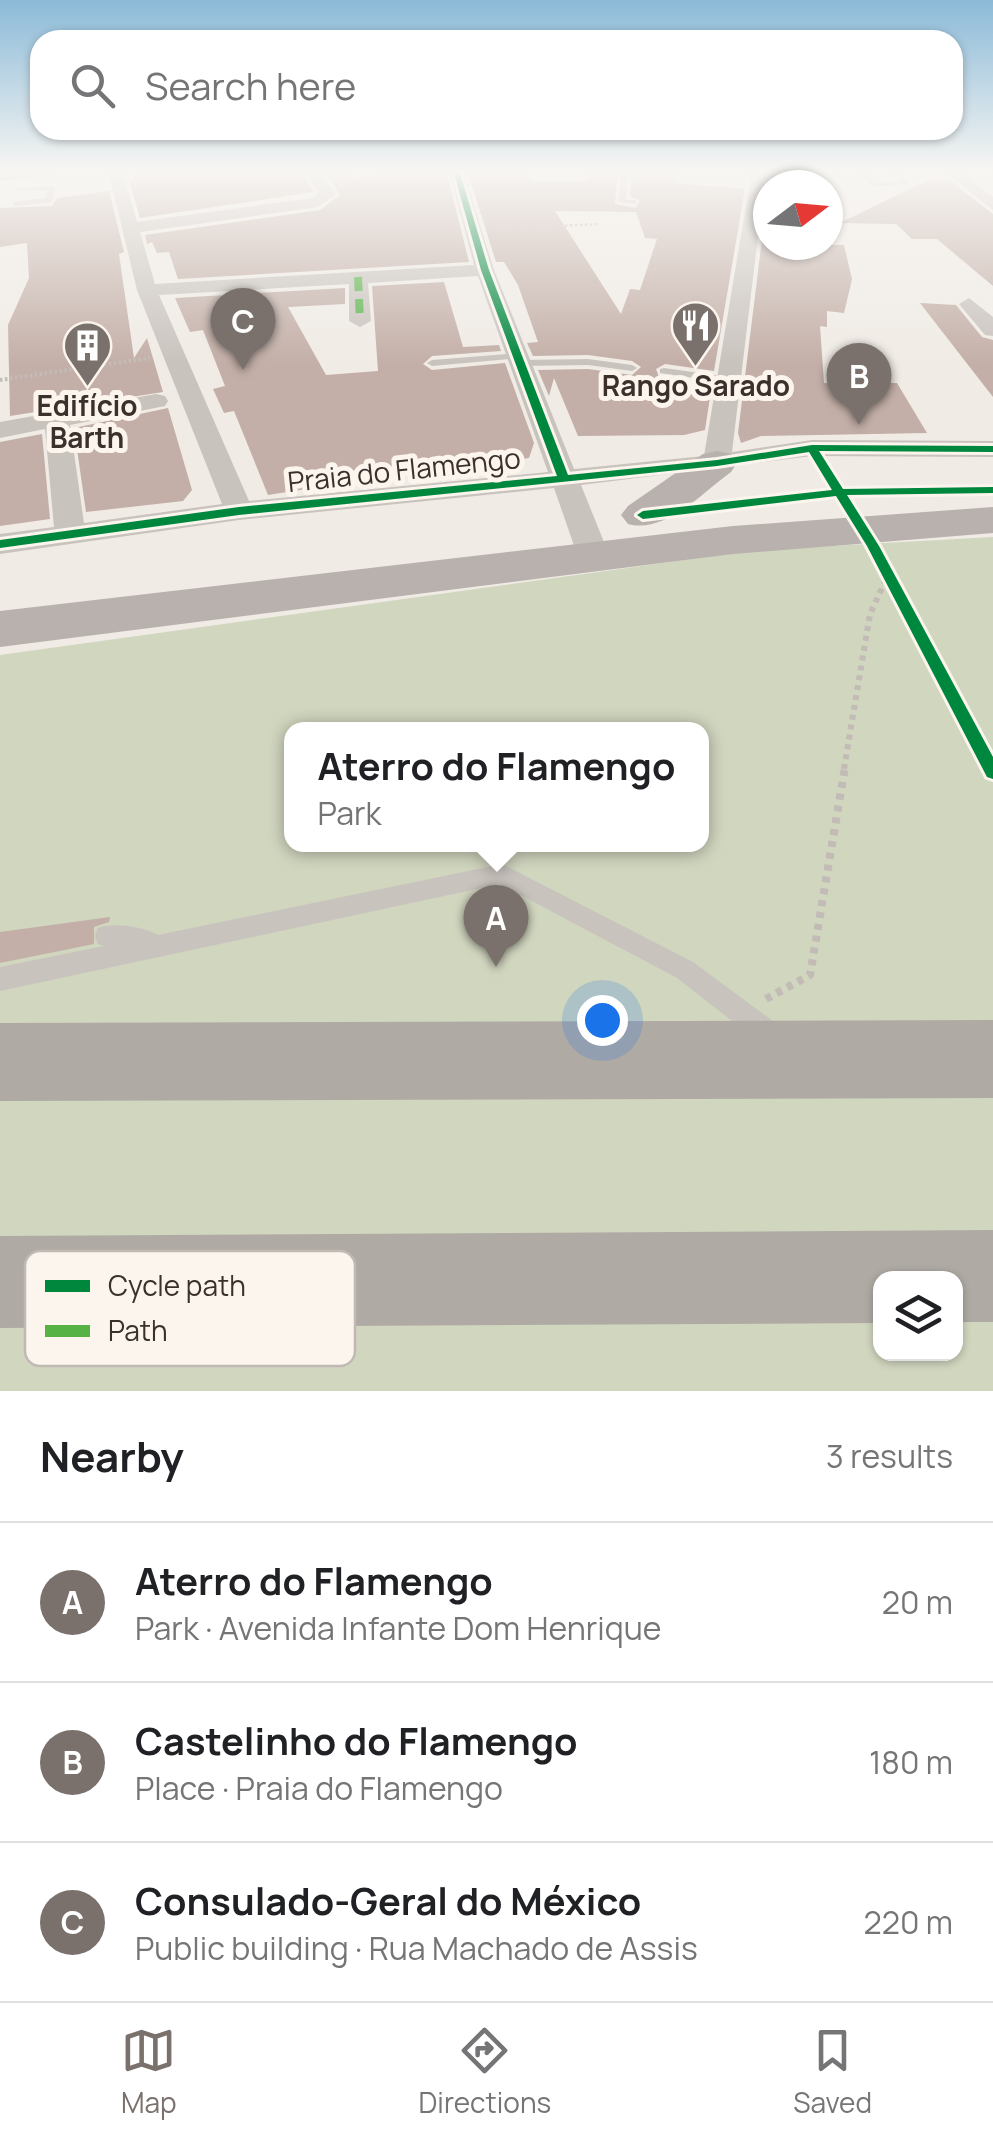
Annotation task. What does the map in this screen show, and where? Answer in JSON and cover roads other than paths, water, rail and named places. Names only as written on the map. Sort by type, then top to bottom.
[{"type":"highway","points":[[0,1062],[993,1059]]},
{"type":"highway","points":[[355,1280],[873,1276]]},
{"type":"highway","points":[[0,1282],[25,1282]]},
{"type":"main road","points":[[0,629],[587,540],[642,515],[718,463]]},
{"type":"main road","points":[[0,591],[587,540],[993,490]]},
{"type":"main road","points":[[642,515],[852,510],[993,520]]},
{"type":"street","points":[[134,235],[147,290],[171,355],[240,511]]},
{"type":"street","points":[[475,235],[587,540]]},
{"type":"street","points":[[718,463],[750,235]]},
{"type":"street","points":[[147,290],[485,270]]},
{"type":"street","points":[[358,277],[360,321]]},
{"type":"street","points":[[969,304],[993,330]]},
{"type":"street","points":[[0,430],[156,401]]},
{"type":"street","points":[[57,419],[70,534]]},
{"type":"street","name":"Praia do Flamengo","points":[[0,544],[240,511],[564,480],[812,448],[993,449]]},
{"type":"lane","points":[[432,364],[519,360],[632,368]]},
{"type":"lane","points":[[664,370],[729,380]]},
{"type":"lane","points":[[0,978],[502,874],[685,970],[740,1012],[830,1061]]},
{"type":"lane","points":[[106,936],[160,942]]},
{"type":"place","name":"Rango Sarado","points":[[696,368]]},
{"type":"place","name":"Consulado-Geral do México","points":[[243,370]]},
{"type":"place","name":"Edifício Barth","points":[[87,388]]},
{"type":"place","name":"Castelinho do Flamengo","points":[[859,425]]},
{"type":"place","name":"Aterro do Flamengo","points":[[496,967]]}]
